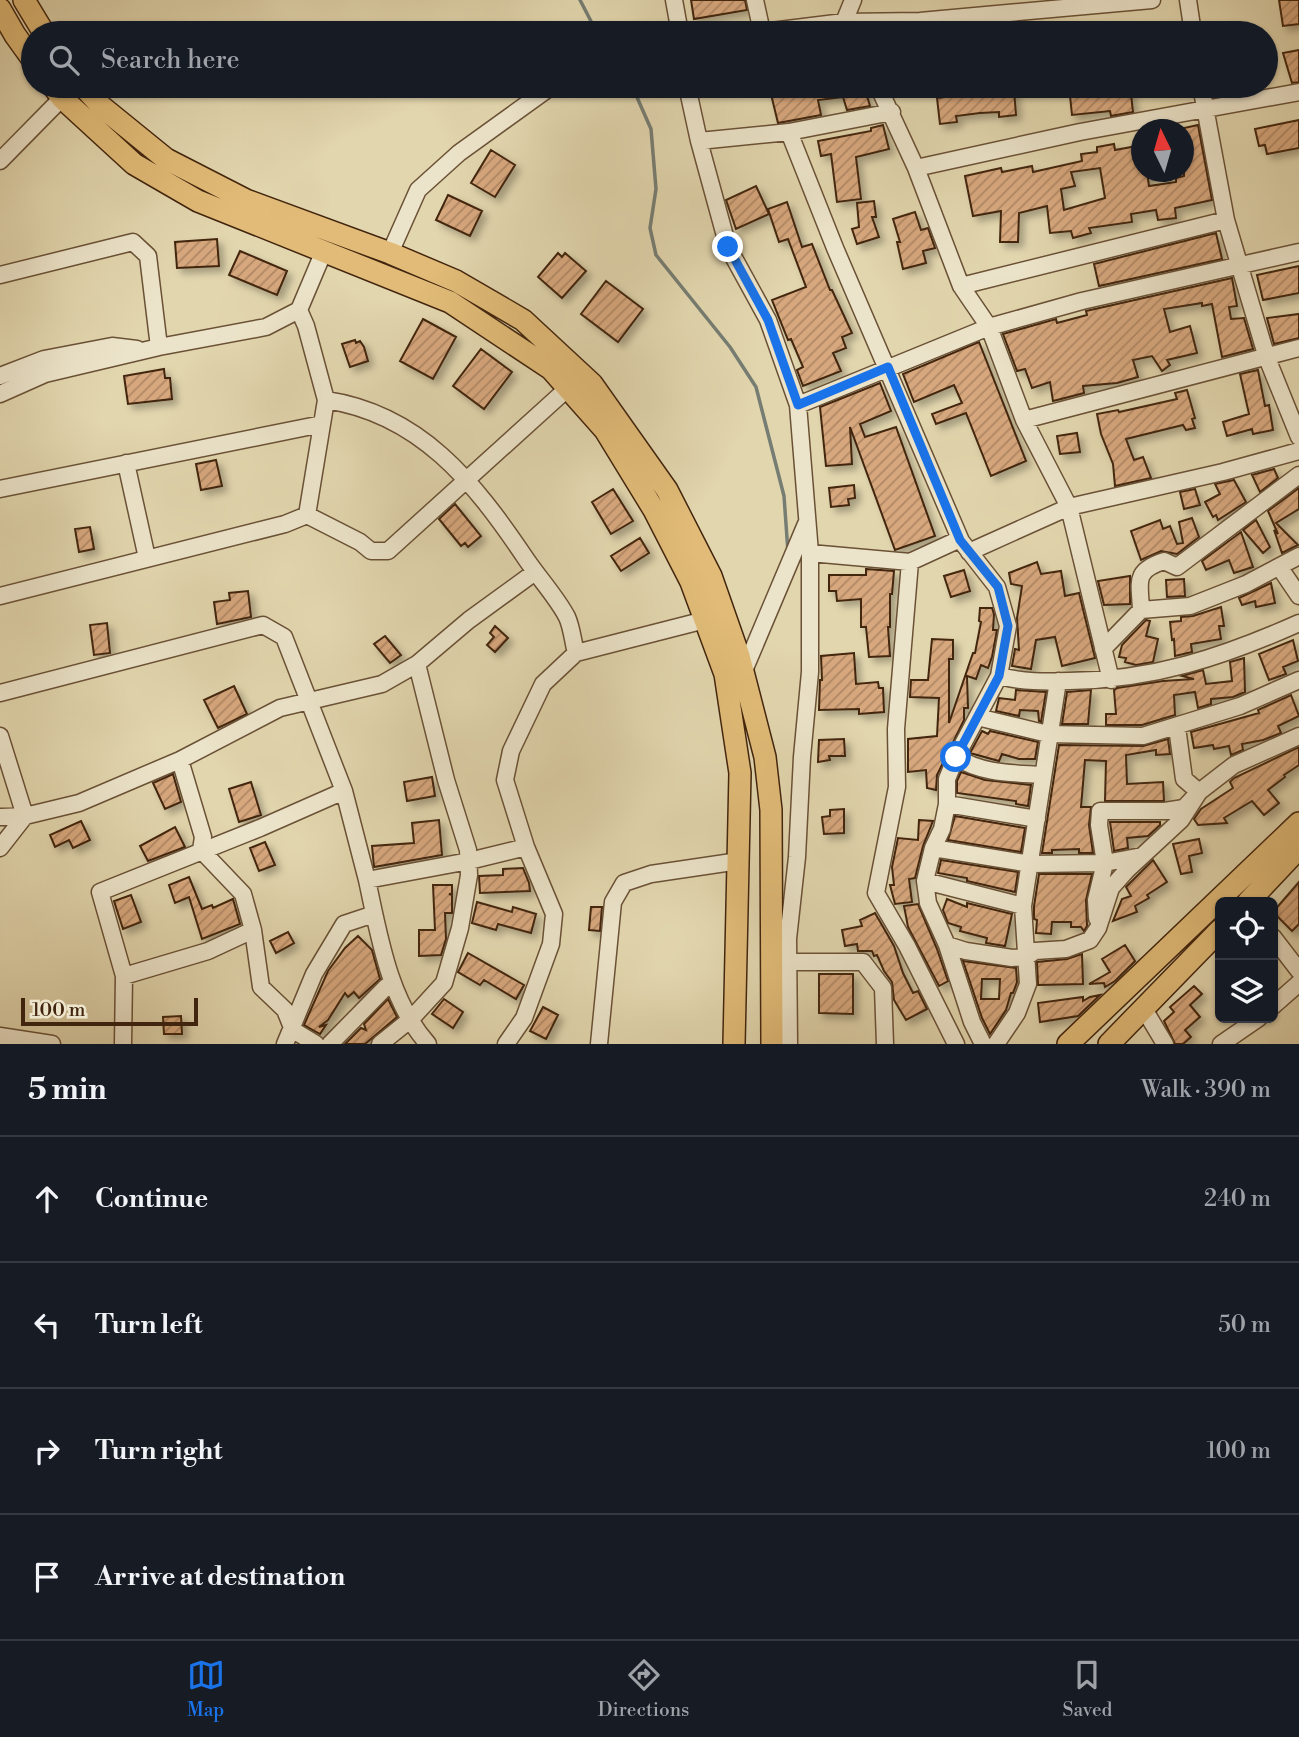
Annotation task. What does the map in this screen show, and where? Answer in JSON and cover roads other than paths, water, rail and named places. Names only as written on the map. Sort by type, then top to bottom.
[{"type":"main road","points":[[24,0],[37,21]]},
{"type":"main road","points":[[0,9],[21,43]]},
{"type":"main road","points":[[64,98],[134,164],[198,201],[450,302],[551,369],[605,430],[654,510],[691,582],[725,674],[740,773],[734,1044]]},
{"type":"main road","points":[[94,98],[166,159],[246,200],[390,253],[456,281],[523,320],[592,384],[667,490],[711,576],[743,673],[765,757],[771,810],[772,1044]]},
{"type":"main road","points":[[1068,1044],[1299,823]]},
{"type":"main road","points":[[1253,897],[1299,848]]},
{"type":"main road","points":[[1109,1044],[1215,935]]},
{"type":"street","points":[[674,0],[678,21]]},
{"type":"street","points":[[755,0],[758,21]]},
{"type":"street","points":[[848,21],[853,0]]},
{"type":"street","points":[[920,21],[1152,0]]},
{"type":"street","points":[[1188,0],[1192,21]]},
{"type":"street","points":[[1278,96],[1299,92]]},
{"type":"street","points":[[0,161],[53,98]]},
{"type":"street","points":[[390,253],[418,190],[459,153],[535,98]]},
{"type":"street","points":[[690,98],[728,247],[768,320],[798,405],[810,553],[810,673],[788,961],[789,1044]]},
{"type":"street","points":[[884,98],[916,168],[961,286],[989,327],[1024,420],[1069,507],[1111,680]]},
{"type":"street","points":[[1203,98],[1226,220],[1267,358],[1299,438]]},
{"type":"street","points":[[916,168],[1080,132],[1264,98]]},
{"type":"street","points":[[699,141],[789,132],[892,112]]},
{"type":"street","points":[[789,132],[835,248],[965,546],[998,587],[1008,626],[999,676],[947,779],[943,829],[933,848],[925,881],[928,903],[947,945],[972,1022],[983,1044]]},
{"type":"street","points":[[961,286],[1226,220]]},
{"type":"street","points":[[0,275],[133,242],[148,256],[151,348]]},
{"type":"street","points":[[0,394],[44,374],[151,348],[267,327],[299,310],[324,251]]},
{"type":"street","points":[[798,405],[989,327],[1082,301],[1299,252]]},
{"type":"street","points":[[299,310],[306,326],[326,400],[307,515]]},
{"type":"street","points":[[0,376],[44,359],[112,345],[151,348]]},
{"type":"street","points":[[1024,420],[1299,348]]},
{"type":"street","points":[[0,596],[285,524],[307,515],[360,542],[371,551],[388,551],[568,388]]},
{"type":"street","points":[[326,400],[347,404],[406,428],[436,449],[467,480],[494,512],[567,618],[576,653]]},
{"type":"street","points":[[0,489],[322,424]]},
{"type":"street","points":[[810,553],[911,562],[965,546],[1069,507],[1223,472],[1299,451]]},
{"type":"street","points":[[126,463],[147,558]]},
{"type":"street","points":[[1141,610],[1140,576],[1147,566],[1164,561],[1177,567],[1299,475]]},
{"type":"street","points":[[743,673],[807,522]]},
{"type":"street","points":[[1103,649],[1141,610],[1190,606],[1246,584],[1299,556]]},
{"type":"street","points":[[911,562],[896,729],[897,787],[876,893],[907,946],[956,1044]]},
{"type":"street","points":[[1280,568],[1299,596]]},
{"type":"street","points":[[0,817],[25,816],[79,803],[180,760],[280,708],[382,684],[418,664],[469,620],[535,572]]},
{"type":"street","points":[[506,1044],[524,1018],[551,944],[554,914],[526,847],[505,780],[510,751],[543,684],[576,653],[705,620]]},
{"type":"street","points":[[999,676],[1023,682],[1111,680],[1216,657],[1299,623]]},
{"type":"street","points":[[0,693],[263,625],[284,637],[344,791],[394,986],[420,1035],[428,1044]]},
{"type":"street","points":[[380,1044],[411,1019],[444,984],[460,928],[470,875],[468,850],[446,780],[418,664]]},
{"type":"street","points":[[977,717],[1048,734],[1143,736],[1240,706],[1299,680]]},
{"type":"street","points":[[996,1044],[1017,1013],[1028,984],[1023,906],[1058,681]]},
{"type":"street","points":[[1177,727],[1184,779],[1199,792]]},
{"type":"street","points":[[0,736],[25,816]]},
{"type":"street","points":[[1098,928],[1096,900],[1105,863],[1100,811],[1165,811],[1184,808],[1199,792],[1234,765],[1299,736]]},
{"type":"street","points":[[956,757],[966,764],[990,772],[1042,775]]},
{"type":"street","points":[[180,760],[203,837],[201,850]]},
{"type":"street","points":[[123,1044],[124,976],[100,892],[344,791]]},
{"type":"street","points":[[947,945],[966,951],[1012,958],[1026,957],[1035,951],[1066,949],[1090,940],[1098,928],[1111,888],[1181,820],[1199,792]]},
{"type":"street","points":[[947,804],[1037,819]]},
{"type":"street","points":[[0,848],[25,816]]},
{"type":"street","points":[[367,880],[469,861],[526,847]]},
{"type":"street","points":[[933,848],[1031,864],[1105,863],[1144,856]]},
{"type":"street","points":[[201,850],[243,894],[253,930],[261,988],[285,1010],[289,1037]]},
{"type":"street","points":[[599,1044],[613,902],[624,883],[651,874],[739,861]]},
{"type":"street","points":[[925,881],[1023,906]]},
{"type":"street","points":[[289,1037],[314,974],[344,924],[374,914]]},
{"type":"street","points":[[124,976],[208,951],[253,930]]},
{"type":"street","points":[[1278,944],[1299,971]]},
{"type":"street","points":[[788,961],[863,962],[883,988],[885,1044]]},
{"type":"street","points":[[1278,1002],[1299,983]]},
{"type":"street","points":[[330,1044],[386,987],[394,986]]},
{"type":"street","points":[[1144,1009],[1165,1044]]},
{"type":"street","points":[[1221,1044],[1252,1023]]},
{"type":"street","points":[[0,1036],[52,1044]]},
{"type":"street","points":[[289,1037],[316,1044]]},
{"type":"waterway","points":[[580,0],[591,21]]},
{"type":"waterway","points":[[637,98],[651,129],[656,189],[650,228],[656,255],[730,347],[756,387],[784,496],[788,552]]}]
